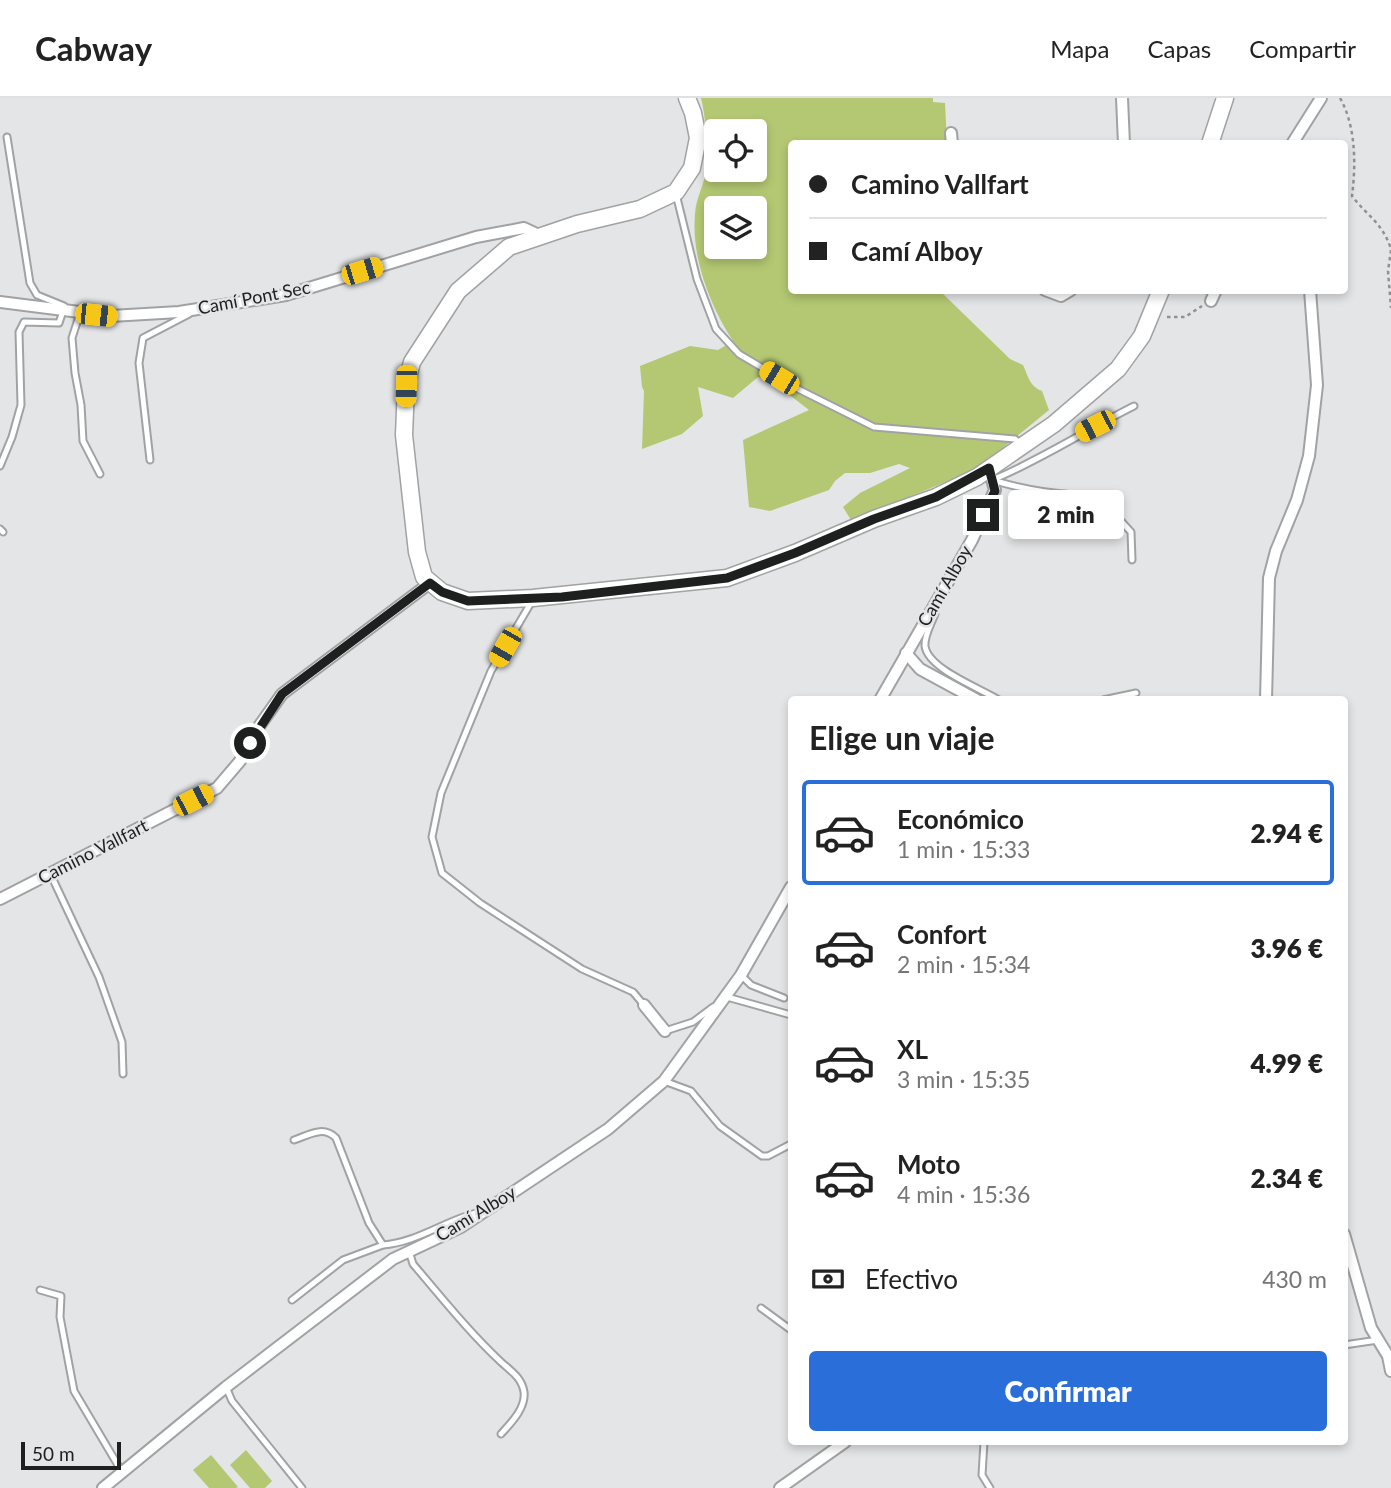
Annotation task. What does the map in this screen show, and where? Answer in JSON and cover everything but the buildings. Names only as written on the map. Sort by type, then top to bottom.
[{"type":"main road","points":[[687,98],[698,138],[692,168],[676,192],[640,209],[577,224],[509,247],[458,291],[412,362],[406,386],[404,435],[417,552],[424,577],[442,592],[468,601],[533,598],[727,578],[936,497],[991,474],[1118,369],[1142,335],[1159,294]]},
{"type":"main road","points":[[1211,140],[1226,98]]},
{"type":"street","points":[[1122,98],[1124,140]]},
{"type":"street","points":[[1295,140],[1321,98]]},
{"type":"street","name":"Camí Pont Sec","points":[[0,302],[111,316],[199,310],[286,295],[476,237],[524,229],[541,236]]},
{"type":"street","points":[[1266,696],[1269,578],[1276,551],[1297,500],[1308,456],[1317,384],[1310,294]]},
{"type":"street","name":"Camí Alboy","points":[[882,696],[972,540],[995,491],[991,474]]},
{"type":"street","name":"Camino Vallfart","points":[[0,899],[217,788],[240,761],[260,725],[282,694],[430,583]]},
{"type":"street","points":[[906,653],[920,669],[969,696]]},
{"type":"street","name":"Camí Alboy","points":[[103,1488],[226,1387],[393,1259],[461,1227],[608,1129],[664,1081],[741,975],[788,892]]},
{"type":"street","points":[[644,1005],[665,1031]]},
{"type":"street","points":[[1348,1248],[1371,1328],[1388,1356],[1391,1371]]},
{"type":"street","points":[[780,1488],[841,1445]]},
{"type":"lane","points":[[7,137],[30,283],[37,295],[81,313],[72,338],[83,441],[100,474]]},
{"type":"lane","points":[[676,192],[697,279],[716,329],[739,354],[800,390],[874,427],[1015,439],[1022,446]]},
{"type":"lane","points":[[150,460],[139,363],[143,338],[199,310]]},
{"type":"lane","points":[[0,466],[21,405],[19,332],[24,322],[59,323],[63,311]]},
{"type":"lane","points":[[991,474],[1022,467],[1134,406]]},
{"type":"lane","points":[[991,474],[1030,491],[1098,496],[1131,532],[1132,560]]},
{"type":"lane","points":[[947,582],[927,633],[925,645],[929,657],[939,667],[992,696]]},
{"type":"lane","points":[[533,598],[491,671],[441,793],[432,837],[442,873],[480,904],[582,969],[633,992],[644,1005]]},
{"type":"lane","points":[[1122,696],[1136,693]]},
{"type":"lane","points":[[50,873],[99,977],[122,1042],[123,1074]]},
{"type":"lane","points":[[741,975],[751,985],[784,998]]},
{"type":"lane","points":[[665,1031],[693,1022],[725,997],[788,1014]]},
{"type":"lane","points":[[664,1081],[691,1091],[720,1126],[762,1156],[768,1156],[788,1146]]},
{"type":"lane","points":[[294,1140],[321,1130],[330,1132],[336,1138],[369,1223],[383,1244]]},
{"type":"lane","points":[[292,1300],[343,1261],[383,1244],[399,1244],[456,1218],[486,1210]]},
{"type":"lane","points":[[409,1251],[413,1264],[473,1336],[519,1378],[524,1391],[524,1401],[501,1434]]},
{"type":"lane","points":[[40,1290],[61,1296],[60,1317],[74,1391],[122,1472]]},
{"type":"lane","points":[[761,1308],[788,1328]]},
{"type":"lane","points":[[1348,1344],[1378,1340]]},
{"type":"lane","points":[[226,1387],[232,1401],[302,1488]]},
{"type":"lane","points":[[984,1445],[982,1475],[990,1488]]},
{"type":"path","points":[[1340,98],[1350,120],[1354,177],[1352,196],[1362,210],[1377,221],[1391,249],[1388,271],[1391,308]]},
{"type":"path","points":[[1150,317],[1185,317],[1214,296]]},
{"type":"green space","points":[[701,98],[933,98],[933,102],[945,103],[947,140],[788,140],[788,294],[943,294],[1010,359],[1023,365],[1032,384],[1042,391],[1049,410],[976,470],[851,520],[843,507],[860,493],[910,468],[899,464],[870,473],[845,473],[829,490],[770,511],[749,507],[743,440],[809,410],[774,383],[758,377],[733,398],[698,387],[703,416],[682,434],[642,449],[644,391],[640,366],[690,346],[718,350],[733,341],[710,297],[699,264],[695,230],[696,208],[704,180],[767,182],[767,119],[704,119]]},
{"type":"green space","points":[[246,1450],[272,1481],[265,1488],[250,1488],[230,1465]]},
{"type":"green space","points":[[211,1455],[238,1487],[209,1488],[193,1470]]},
{"type":"route","points":[[250,743],[282,694],[430,583],[442,592],[468,601],[562,597],[727,578],[936,497],[977,477],[989,468],[995,491],[983,515]]}]
